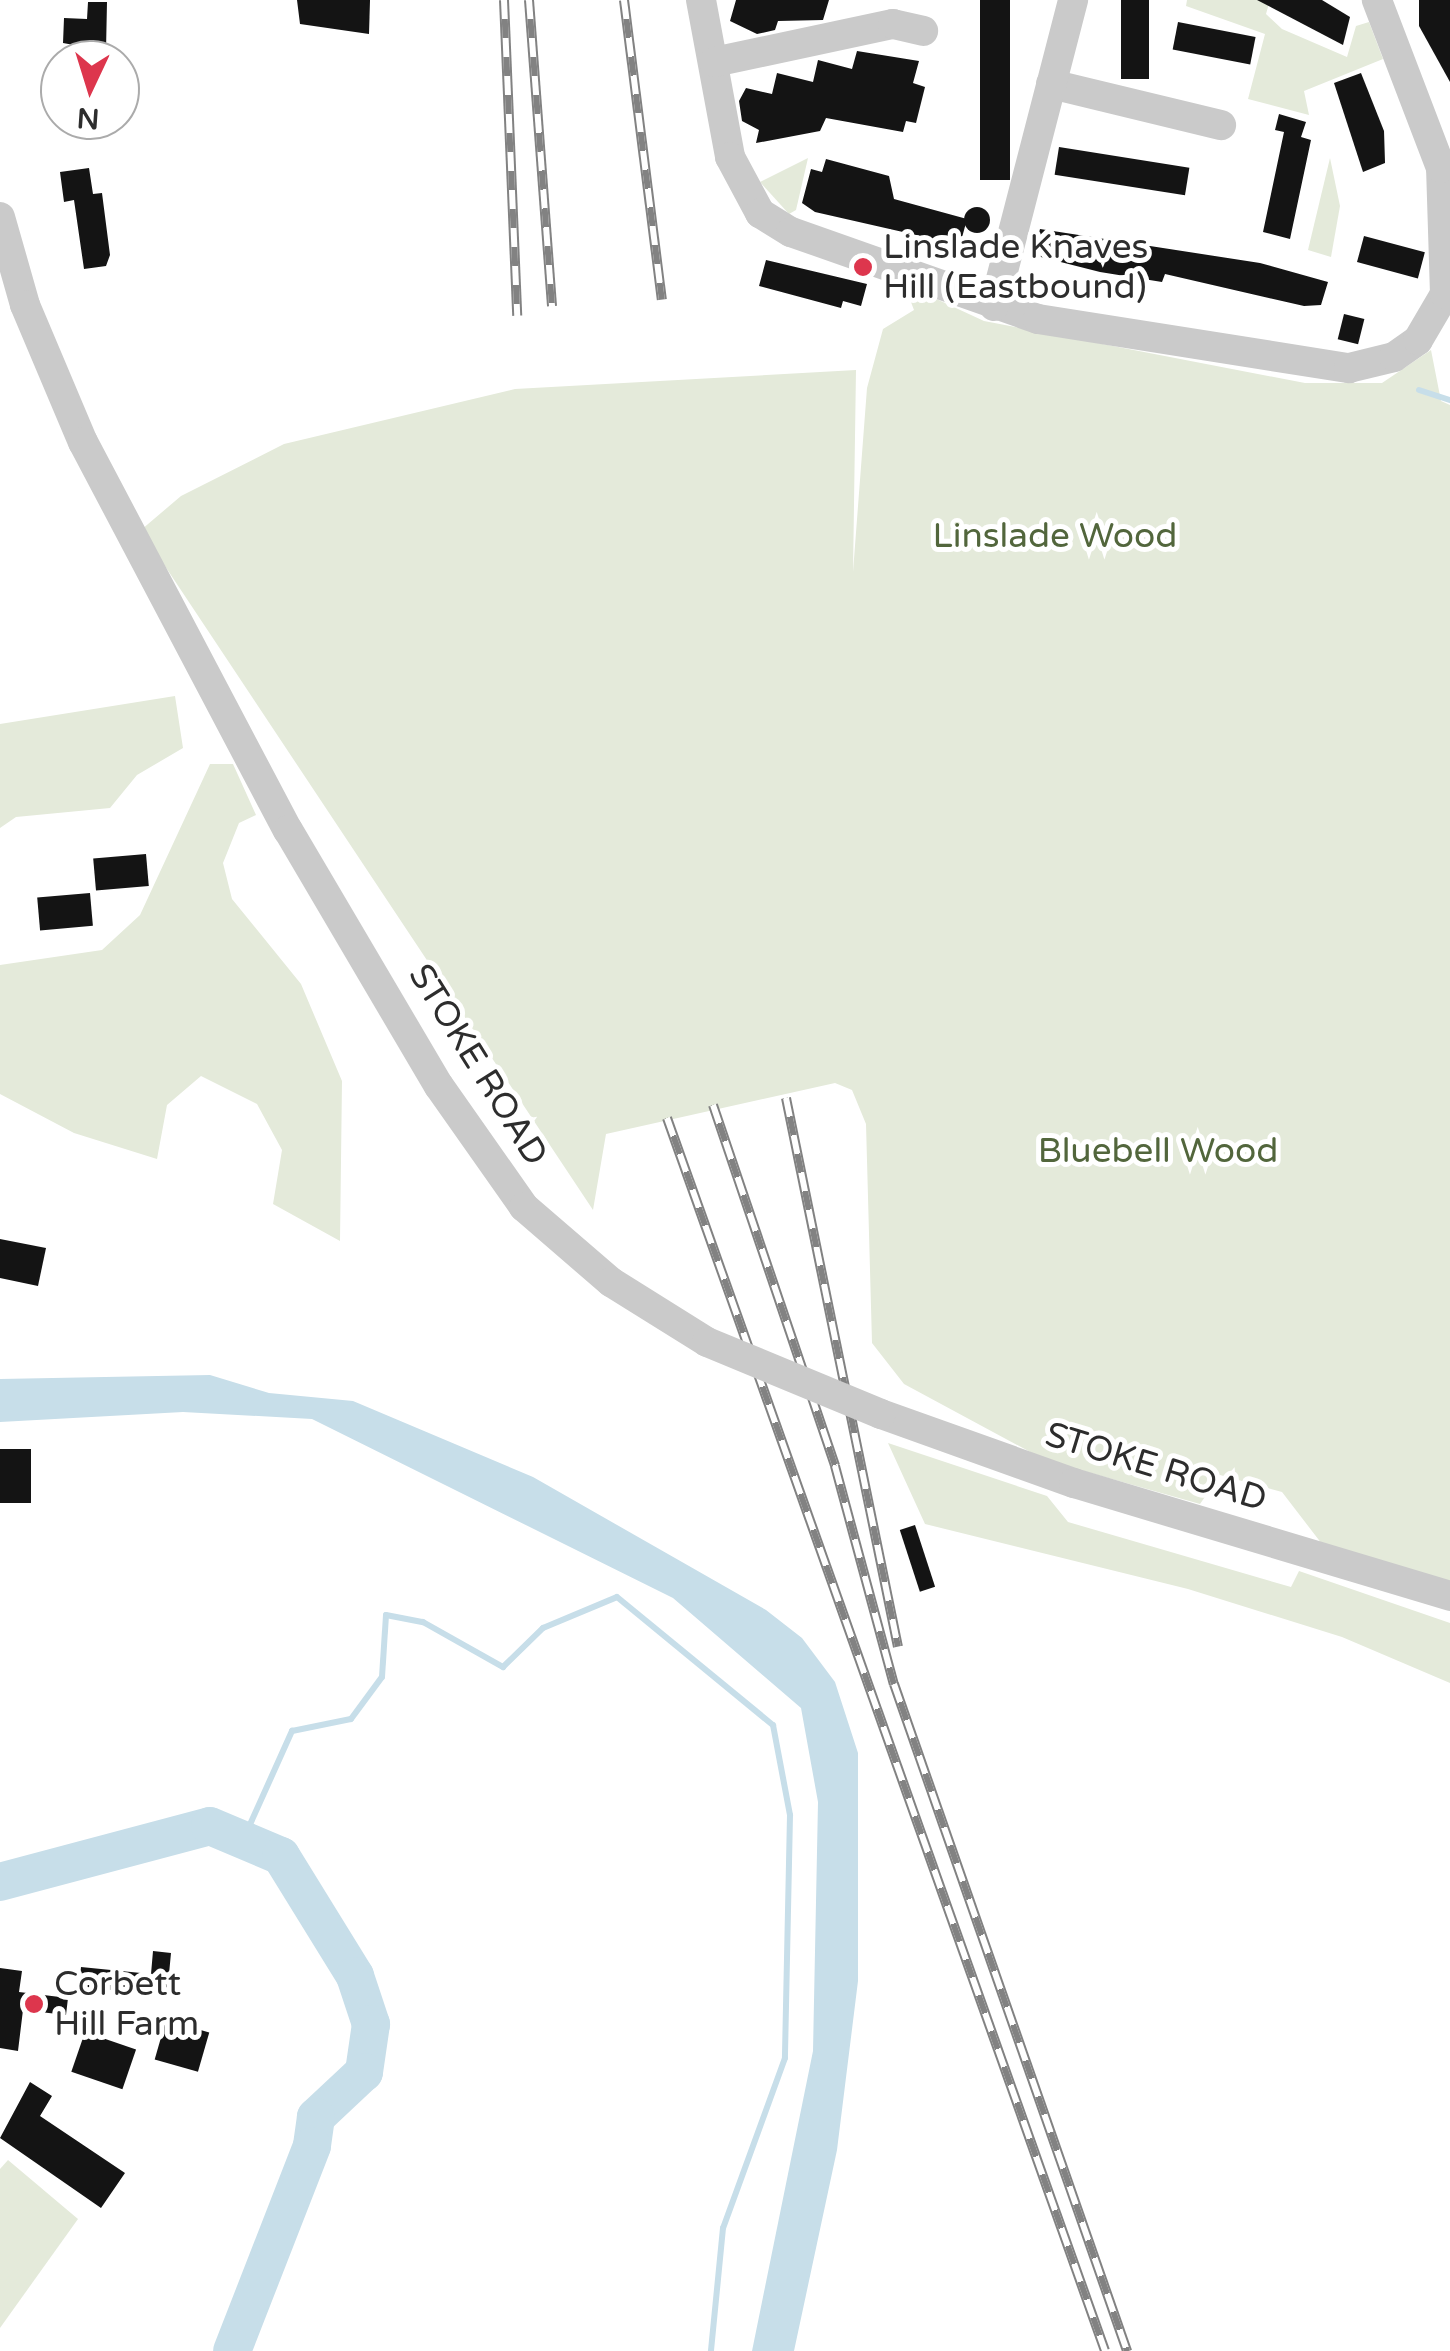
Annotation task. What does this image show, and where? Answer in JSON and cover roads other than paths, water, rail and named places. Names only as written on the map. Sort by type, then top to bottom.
[{"type":"street","points":[[701,0],[730,157],[760,213],[994,306],[1155,344],[1348,368],[1394,357],[1418,340],[1444,294],[1448,275],[1441,168],[1377,0]]},
{"type":"street","points":[[994,306],[1073,0]]},
{"type":"street","points":[[714,62],[893,24],[923,31]]},
{"type":"street","points":[[1051,84],[1221,125]]},
{"type":"street","name":"STOKE ROAD","points":[[0,217],[25,305],[83,442],[288,830],[439,1086],[524,1207],[611,1282],[707,1342],[881,1414],[1074,1483],[1450,1596]]},
{"type":"water","points":[[210,1375],[269,1393],[353,1401],[533,1477],[766,1610],[802,1638],[835,1682],[858,1753],[858,1981],[837,2150],[794,2351],[752,2351],[813,2051],[818,1802],[801,1708],[673,1598],[312,1419],[183,1412],[0,1422],[0,1379]]},
{"type":"waterway","points":[[1419,390],[1450,400]]},
{"type":"waterway","points":[[243,1840],[292,1731],[351,1719],[382,1677],[386,1615],[423,1622],[503,1667],[543,1628],[617,1597],[773,1725],[790,1815],[785,2058],[723,2228],[711,2351]]},
{"type":"waterway","points":[[0,1882],[210,1826],[281,1856],[355,1976],[371,2024],[364,2072],[316,2117],[312,2146],[232,2351]]},
{"type":"railway","points":[[504,0],[517,316]]},
{"type":"railway","points":[[529,0],[552,306]]},
{"type":"railway","points":[[624,0],[662,300]]},
{"type":"railway","points":[[786,1098],[898,1647]]},
{"type":"railway","points":[[713,1105],[835,1466],[894,1684],[1127,2351]]},
{"type":"railway","points":[[667,1118],[1105,2351]]},
{"type":"place","name":"Linslade Knaves Hill (Eastbound)","points":[[863,267]]},
{"type":"place","name":"Corbett Hill Farm","points":[[34,2004]]},
{"type":"park label","name":"Linslade Wood","points":[[1055,536]]},
{"type":"park label","name":"Bluebell Wood","points":[[1158,1151]]}]
